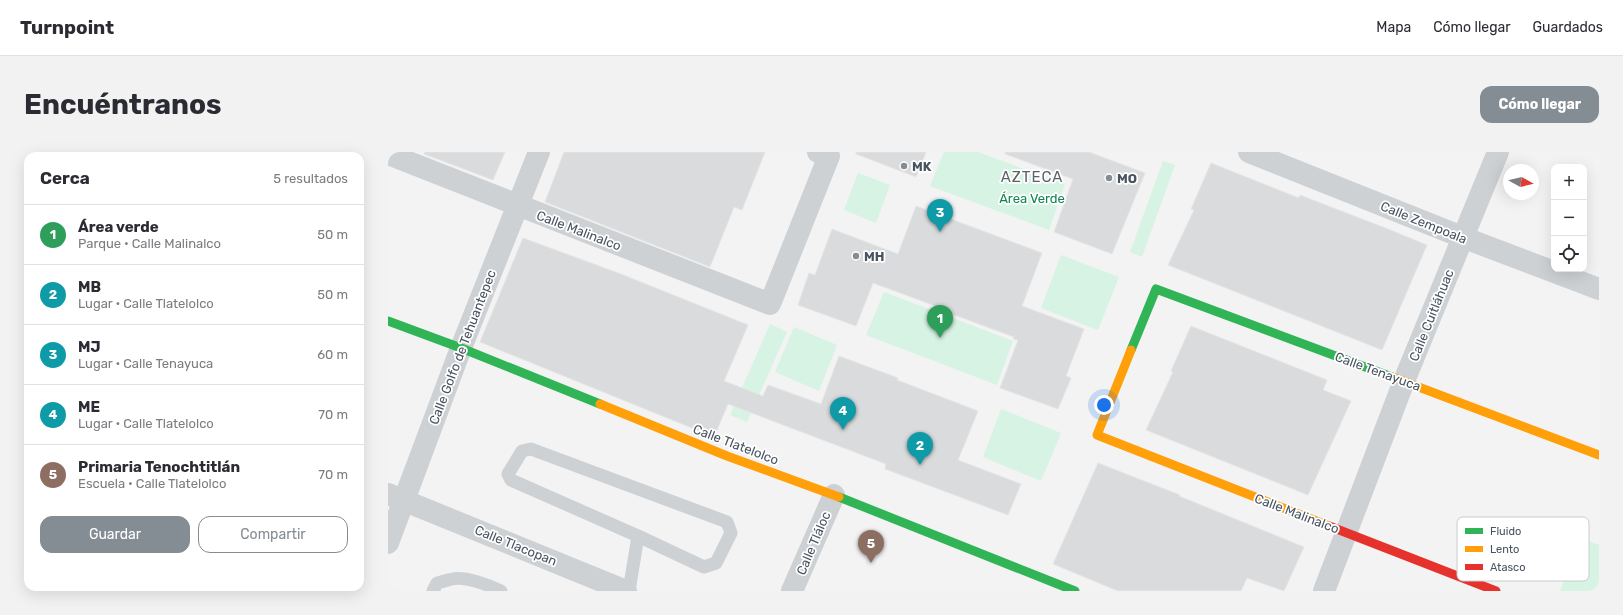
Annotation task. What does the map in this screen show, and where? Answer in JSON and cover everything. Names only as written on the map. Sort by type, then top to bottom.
[{"type":"street","name":"Calle Golfo de Tehuantepec","points":[[388,543],[396,497],[461,348],[539,152]]},
{"type":"street","name":"Calle Zempoala","points":[[1249,152],[1462,238],[1599,289]]},
{"type":"street","name":"Calle Cuitláhuac","points":[[1324,591],[1404,381],[1498,152]]},
{"type":"street","name":"Calle Malinalco","points":[[388,154],[770,304],[823,154]]},
{"type":"street","name":"Calle Tenayuca","points":[[1097,435],[1156,289],[1599,455]]},
{"type":"street","name":"Calle Tlatelolco","points":[[388,321],[461,348],[727,456],[834,495],[1075,591]]},
{"type":"street","name":"Calle Malinalco","points":[[1097,435],[1457,576]]},
{"type":"street","name":"Calle Tláloc","points":[[792,591],[834,495]]},
{"type":"street","name":"Calle Tlacopan","points":[[396,497],[628,591]]},
{"type":"street","name":"Calle Malinalco","points":[[1471,581],[1496,591]]},
{"type":"lane","points":[[531,449],[727,522],[731,533],[716,564],[704,567],[638,536],[510,480],[508,474],[522,450],[531,449]]},
{"type":"lane","points":[[628,591],[638,536]]},
{"type":"lane","points":[[433,591],[437,583],[453,578],[492,586],[501,591]]},
{"type":"green space","name":"Área Verde","points":[[944,152],[978,152],[1065,184],[1049,230],[930,186]]},
{"type":"green space","points":[[1163,161],[1175,165],[1142,257],[1130,252]]},
{"type":"green space","points":[[858,173],[890,185],[876,223],[844,210]]},
{"type":"green space","points":[[1061,255],[1119,277],[1098,330],[1041,308]]},
{"type":"green space","points":[[884,292],[1013,341],[997,385],[866,335]]},
{"type":"green space","points":[[770,324],[787,332],[747,422],[730,415]]},
{"type":"green space","points":[[794,327],[837,345],[819,391],[775,372]]},
{"type":"green space","points":[[1001,409],[1061,433],[1041,481],[983,457]]},
{"type":"green space","points":[[1589,541],[1599,545],[1599,591],[1560,591],[1564,581],[1589,581]]},
{"type":"building","points":[[425,152],[505,152],[493,180],[424,154]]},
{"type":"building","points":[[564,152],[765,152],[742,210],[734,207],[710,267],[545,202]]},
{"type":"building","name":"MK","points":[[856,152],[926,152],[916,177],[856,154]]},
{"type":"building","points":[[1005,152],[1089,152],[1145,173],[1112,254],[1054,232],[1073,179],[1005,154]]},
{"type":"building","points":[[1211,163],[1299,198],[1300,195],[1427,245],[1382,350],[1168,265],[1194,210],[1191,209]]},
{"type":"building","points":[[916,206],[1042,253],[1022,306],[1084,329],[1066,376],[1071,378],[1058,409],[1000,388],[1018,340],[1013,339],[1014,337],[952,314],[952,312],[873,283],[856,326],[798,305],[809,273],[815,275],[832,229],[898,254]]},
{"type":"building","points":[[523,238],[621,274],[748,325],[724,381],[763,396],[768,385],[821,404],[839,356],[898,378],[897,380],[978,411],[958,460],[1021,484],[1008,515],[885,469],[886,464],[728,404],[714,437],[480,342]]},
{"type":"building","points":[[1191,326],[1327,380],[1323,390],[1351,401],[1308,495],[1146,430],[1173,372],[1171,371]]},
{"type":"building","points":[[1098,463],[1180,495],[1179,496],[1304,547],[1284,591],[1247,578],[1241,591],[1118,591],[1053,564]]},
{"type":"traffic: fast","points":[[1131,350],[1156,289],[1392,377]]},
{"type":"traffic: fast","points":[[388,321],[461,348],[600,404]]},
{"type":"traffic: fast","points":[[839,497],[1075,591]]},
{"type":"traffic: slow","points":[[1131,350],[1097,435],[1329,526]]},
{"type":"traffic: slow","points":[[1392,377],[1599,455]]},
{"type":"traffic: slow","points":[[600,404],[727,456],[839,497]]},
{"type":"traffic: jam","points":[[1329,526],[1457,576]]},
{"type":"traffic: jam","points":[[1470,581],[1496,591]]},
{"type":"place","name":"MK","points":[[904,166]]},
{"type":"place","name":"MO","points":[[1109,178]]},
{"type":"place","name":"MJ","points":[[940,232]]},
{"type":"place","name":"MH","points":[[856,256]]},
{"type":"place","name":"Área verde","points":[[940,338]]},
{"type":"place","name":"ME","points":[[843,430]]},
{"type":"place","name":"MB","points":[[920,465]]},
{"type":"place","name":"Primaria Tenochtitlán","points":[[871,563]]},
{"type":"district","name":"AZTECA","points":[[1032,177]]}]
